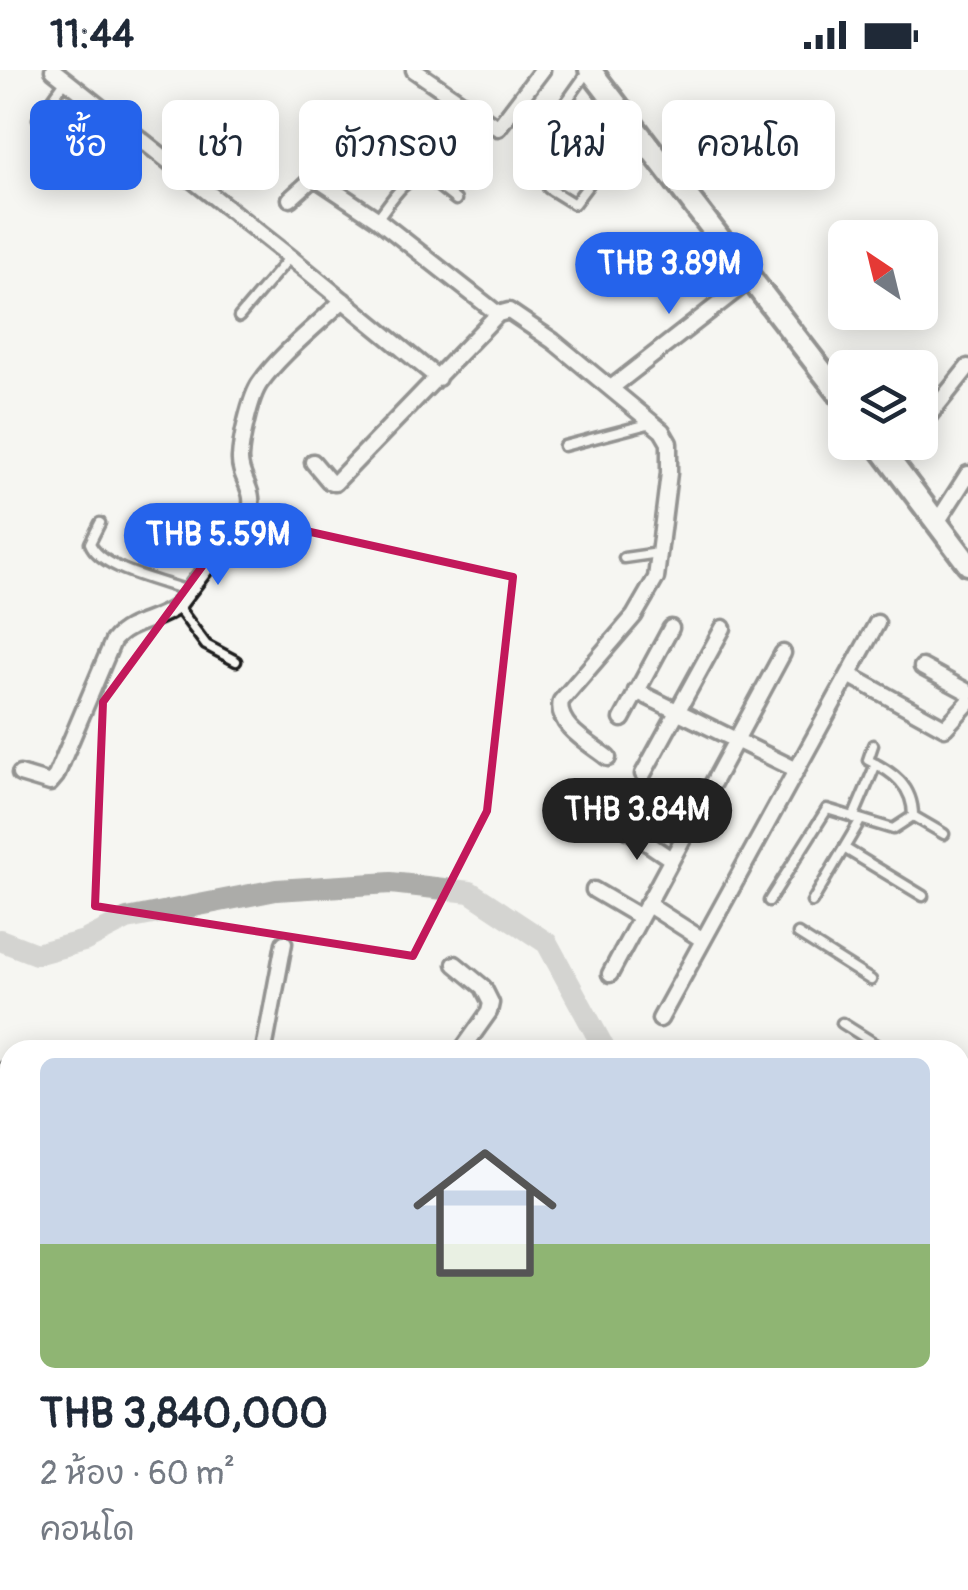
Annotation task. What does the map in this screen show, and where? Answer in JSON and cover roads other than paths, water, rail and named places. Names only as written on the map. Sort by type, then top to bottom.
[{"type":"main road","points":[[589,70],[828,379]]},
{"type":"main road","points":[[890,460],[968,564]]},
{"type":"street","points":[[53,70],[438,378]]},
{"type":"street","points":[[414,70],[498,128],[542,70]]},
{"type":"street","points":[[290,199],[317,179],[377,219],[498,314]]},
{"type":"street","points":[[611,388],[752,278]]},
{"type":"street","points":[[20,774],[50,783],[112,641],[127,628],[166,614],[176,606],[250,510],[253,500],[240,466],[253,394],[260,382],[344,300]]},
{"type":"street","points":[[312,462],[335,483],[498,314],[509,311],[553,341],[653,423],[669,443],[656,578],[642,606],[561,700],[559,709],[564,722],[608,758]]},
{"type":"street","points":[[938,405],[968,367]]},
{"type":"street","points":[[936,524],[968,474]]},
{"type":"street","points":[[660,1019],[877,622]]},
{"type":"street","points":[[622,718],[671,628]]},
{"type":"street","points":[[643,774],[723,628]]},
{"type":"street","points":[[610,974],[782,653]]},
{"type":"street","points":[[922,668],[968,692]]},
{"type":"street","points":[[849,675],[944,728],[968,703]]},
{"type":"street","points":[[636,692],[796,770]]},
{"type":"street","points":[[628,830],[671,859]]},
{"type":"street","points":[[594,890],[703,940]]},
{"type":"street","points":[[266,1040],[284,942]]},
{"type":"street","points":[[455,964],[484,987],[492,1003],[469,1040]]},
{"type":"lane","points":[[567,100],[589,70]]},
{"type":"lane","points":[[52,100],[66,80]]},
{"type":"lane","points":[[377,219],[408,180],[417,176],[424,175],[456,200]]},
{"type":"lane","points":[[551,190],[574,204],[584,190]]},
{"type":"lane","points":[[239,317],[290,257]]},
{"type":"lane","points":[[564,446],[653,423]]},
{"type":"lane","points":[[100,523],[90,542],[94,554],[106,562],[188,591]]},
{"type":"lane","points":[[624,558],[661,553]]},
{"type":"lane","points":[[176,606],[206,645],[236,661]]},
{"type":"lane","points":[[873,744],[867,757],[901,780],[909,792],[913,816]]},
{"type":"lane","points":[[812,902],[844,848],[876,764]]},
{"type":"lane","points":[[769,901],[827,809],[893,829],[913,816]]},
{"type":"lane","points":[[913,816],[944,834]]},
{"type":"lane","points":[[844,848],[923,896]]},
{"type":"lane","points":[[798,934],[870,980]]},
{"type":"lane","points":[[842,1024],[868,1040]]},
{"type":"waterway","points":[[0,940],[36,954],[84,941],[127,919],[276,890],[391,883],[470,892],[547,943],[600,1040]]}]
